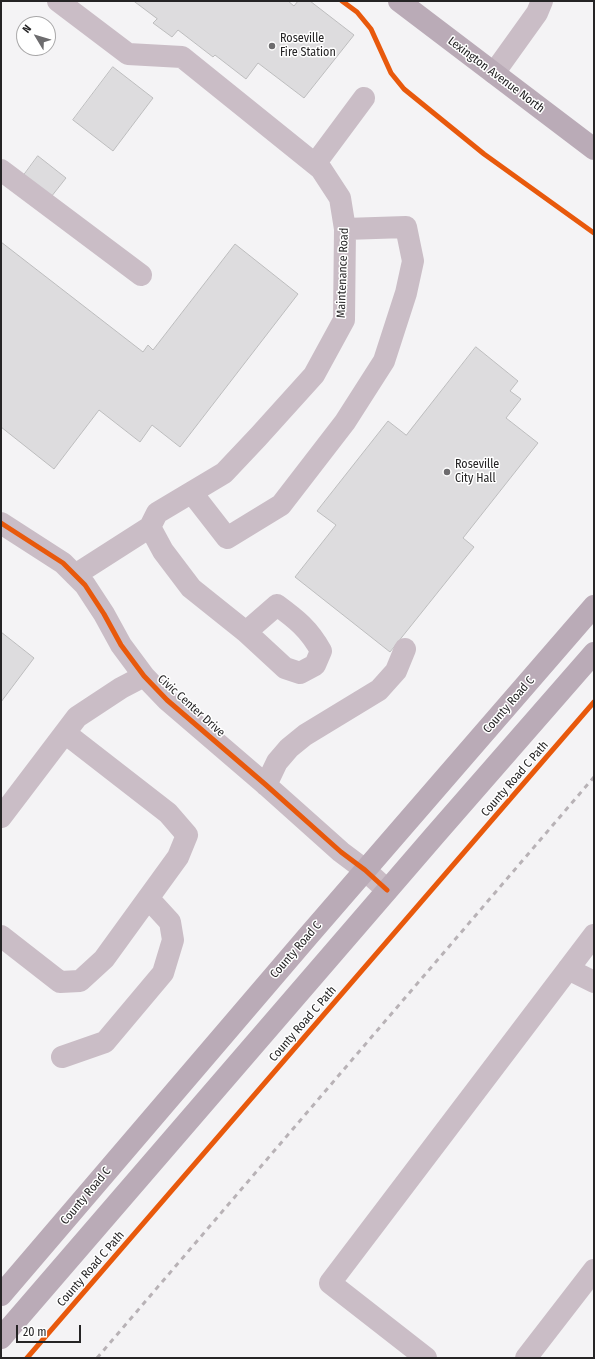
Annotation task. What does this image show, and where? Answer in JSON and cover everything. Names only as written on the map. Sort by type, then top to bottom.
[{"type":"main road","name":"Lexington Avenue North","points":[[399,1],[594,149]]},
{"type":"main road","name":"County Road C","points":[[1,1295],[365,870],[594,606]]},
{"type":"main road","points":[[1,1338],[387,890],[594,653]]},
{"type":"street","name":"Maintenance Road","points":[[58,1],[128,54],[182,57],[321,169],[340,198],[346,229],[344,320],[314,374],[224,473],[158,513],[150,527]]},
{"type":"street","points":[[494,73],[537,13],[542,1]]},
{"type":"street","points":[[315,164],[364,98]]},
{"type":"street","points":[[1,170],[141,275]]},
{"type":"street","points":[[192,493],[227,538],[282,505],[345,422],[384,361],[406,293],[413,261],[406,227],[346,229]]},
{"type":"street","name":"Civic Center Drive","points":[[1,523],[63,563],[85,585],[104,614],[121,645],[144,676],[167,700],[341,852],[365,870],[387,890]]},
{"type":"street","points":[[75,576],[150,527],[163,551],[191,588],[246,632]]},
{"type":"street","points":[[266,785],[277,762],[289,748],[305,734],[379,690],[396,671],[405,649]]},
{"type":"street","points":[[1,817],[77,717],[121,688],[144,676]]},
{"type":"street","points":[[1,936],[60,982],[80,981],[104,959],[178,857],[187,835],[168,813],[65,733]]},
{"type":"street","points":[[62,1057],[105,1042],[163,973],[173,940],[170,922],[148,898]]},
{"type":"street","points":[[426,1358],[330,1283],[594,934]]},
{"type":"street","points":[[568,969],[594,982]]},
{"type":"street","points":[[526,1358],[594,1270]]},
{"type":"building","name":"Roseville Fire Station","points":[[134,1],[288,1],[294,6],[298,1],[310,1],[354,35],[304,98],[258,63],[246,79],[215,55],[213,57],[178,30],[172,37],[153,23],[157,19]]},
{"type":"building","points":[[113,67],[153,98],[113,151],[73,120]]},
{"type":"building","points":[[38,156],[66,178],[51,197],[24,175]]},
{"type":"building","points":[[1,242],[143,352],[148,345],[153,350],[235,244],[298,294],[180,447],[152,425],[140,442],[99,410],[54,469],[1,427]]},
{"type":"building","name":"Roseville City Hall","points":[[476,347],[518,381],[510,391],[521,399],[506,418],[538,443],[463,538],[474,547],[390,652],[295,577],[336,525],[317,511],[388,421],[406,435]]},
{"type":"building","points":[[1,632],[34,658],[1,702]]},
{"type":"railway","points":[[97,1358],[594,777]]},
{"type":"cycle path","points":[[342,1],[357,12],[371,29],[391,73],[404,89],[484,154],[594,233]]},
{"type":"cycle path","points":[[1,523],[63,563],[85,585],[104,614],[121,645],[144,676],[167,700],[341,852],[365,870],[387,890]]},
{"type":"cycle path","name":"County Road C Path","points":[[27,1358],[594,702]]},
{"type":"place","name":"Roseville Fire Station","points":[[272,46]]},
{"type":"place","name":"Roseville City Hall","points":[[447,472]]}]
